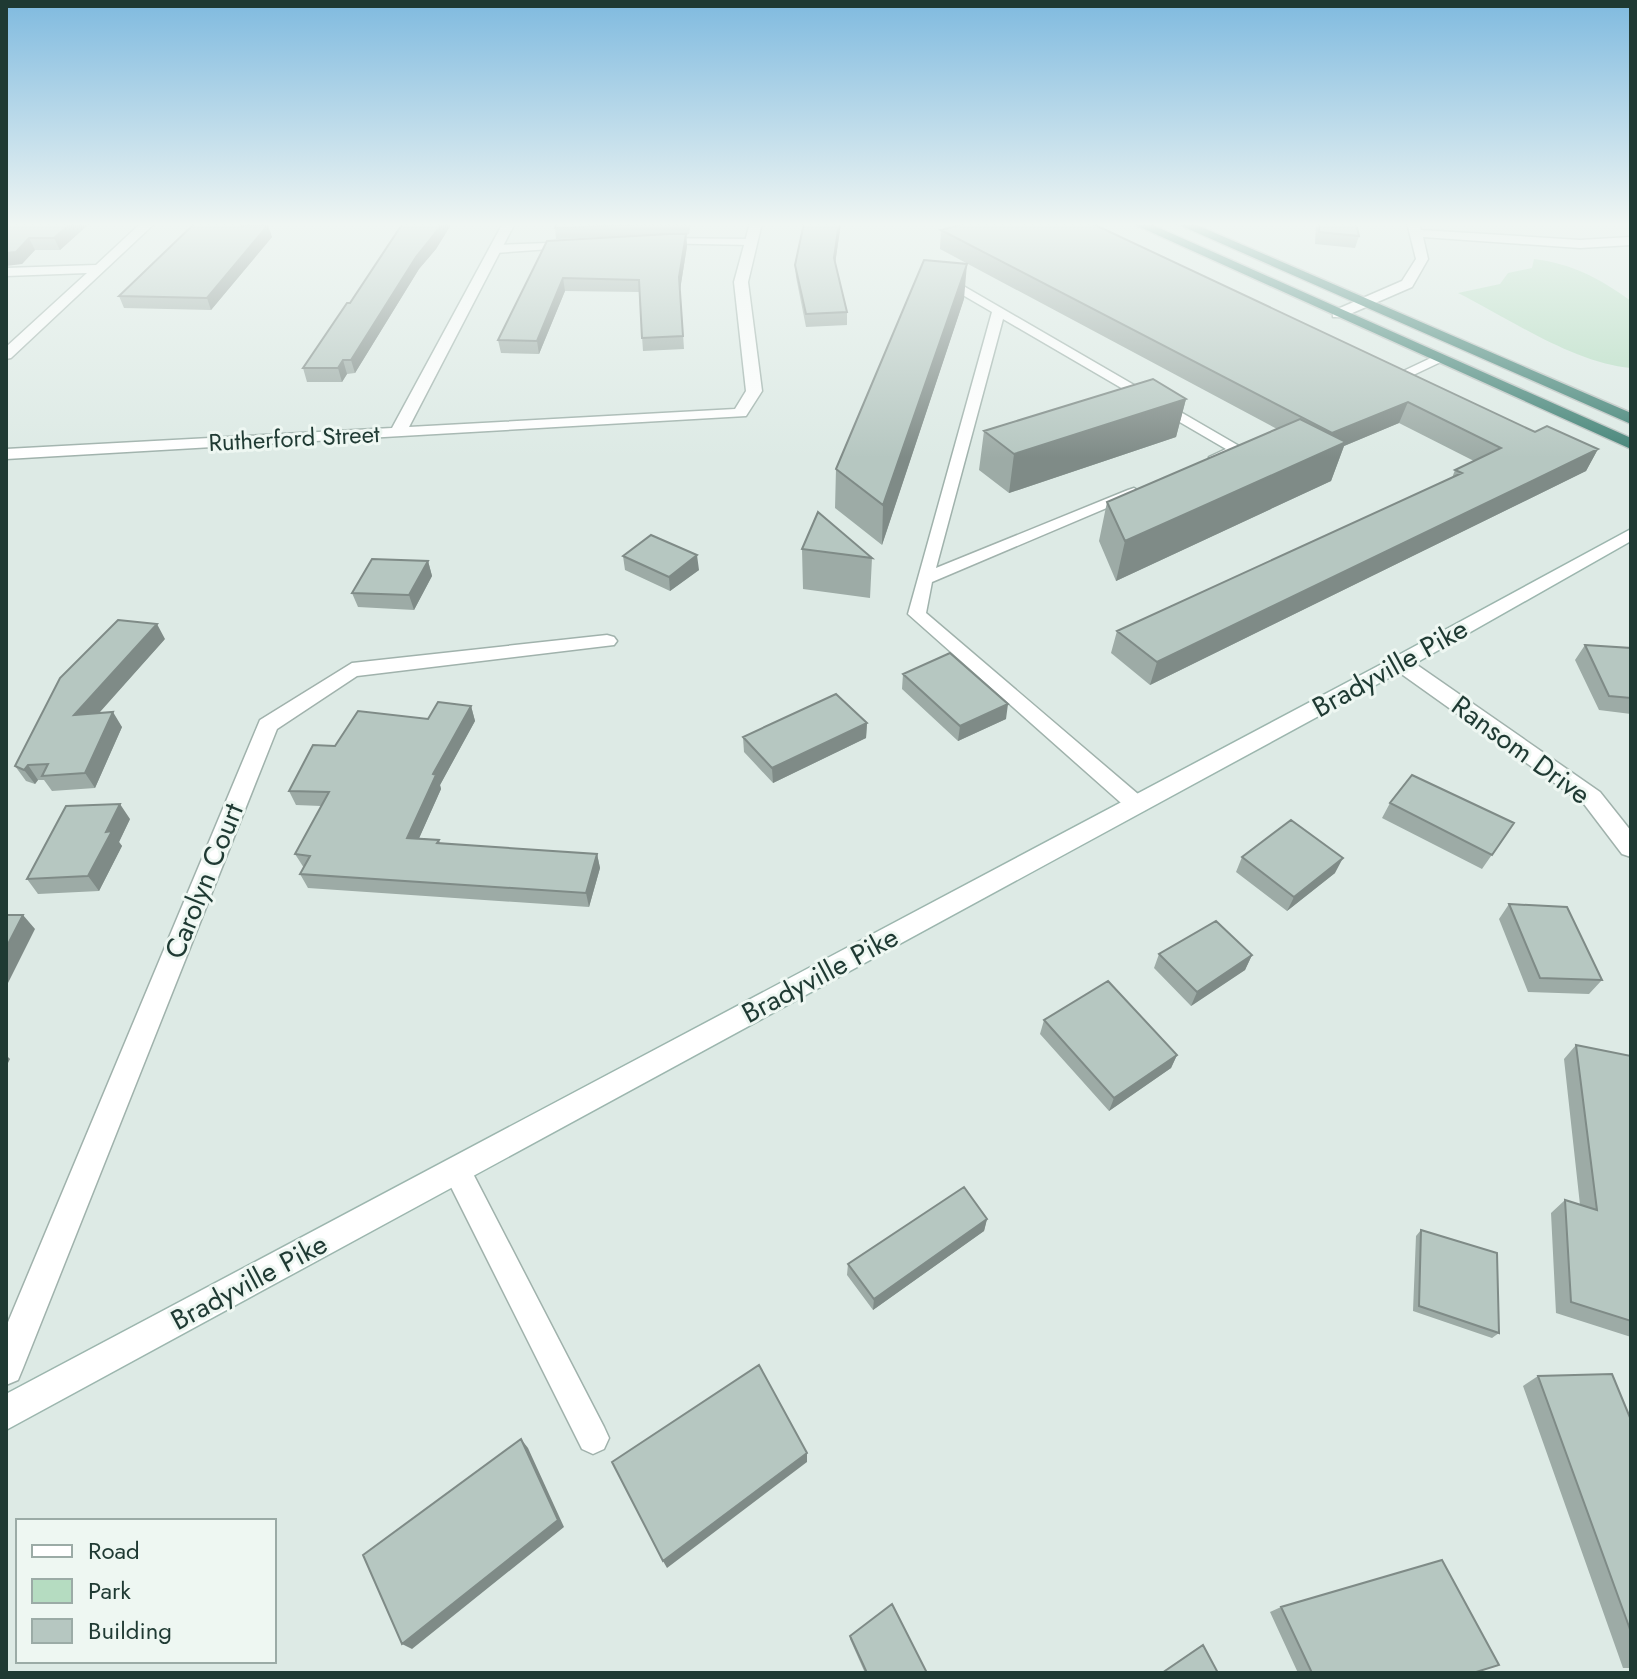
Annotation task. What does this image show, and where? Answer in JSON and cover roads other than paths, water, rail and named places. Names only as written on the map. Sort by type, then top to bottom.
[{"type":"highway","points":[[1310,301],[1631,444]]},
{"type":"highway","points":[[1361,301],[1631,419]]},
{"type":"street","points":[[6,355],[65,301]]},
{"type":"street","points":[[398,432],[467,301]]},
{"type":"street","name":"Rutherford Street","points":[[6,454],[740,413],[754,391],[743,301]]},
{"type":"street","points":[[1338,314],[1369,301]]},
{"type":"street","name":"Bradyville Pike","points":[[6,1413],[1400,663],[1631,534]]},
{"type":"street","name":"Carolyn Court","points":[[6,1368],[268,725],[352,670],[607,641]]},
{"type":"street","name":"Ransom Drive","points":[[1400,663],[1592,798],[1631,848]]},
{"type":"lane","points":[[983,301],[1238,450],[1195,468]]},
{"type":"lane","points":[[999,311],[917,614],[1137,805]]},
{"type":"lane","points":[[1387,369],[1408,378],[1440,359]]},
{"type":"lane","points":[[924,579],[1152,485]]},
{"type":"lane","points":[[457,1171],[593,1438]]}]
